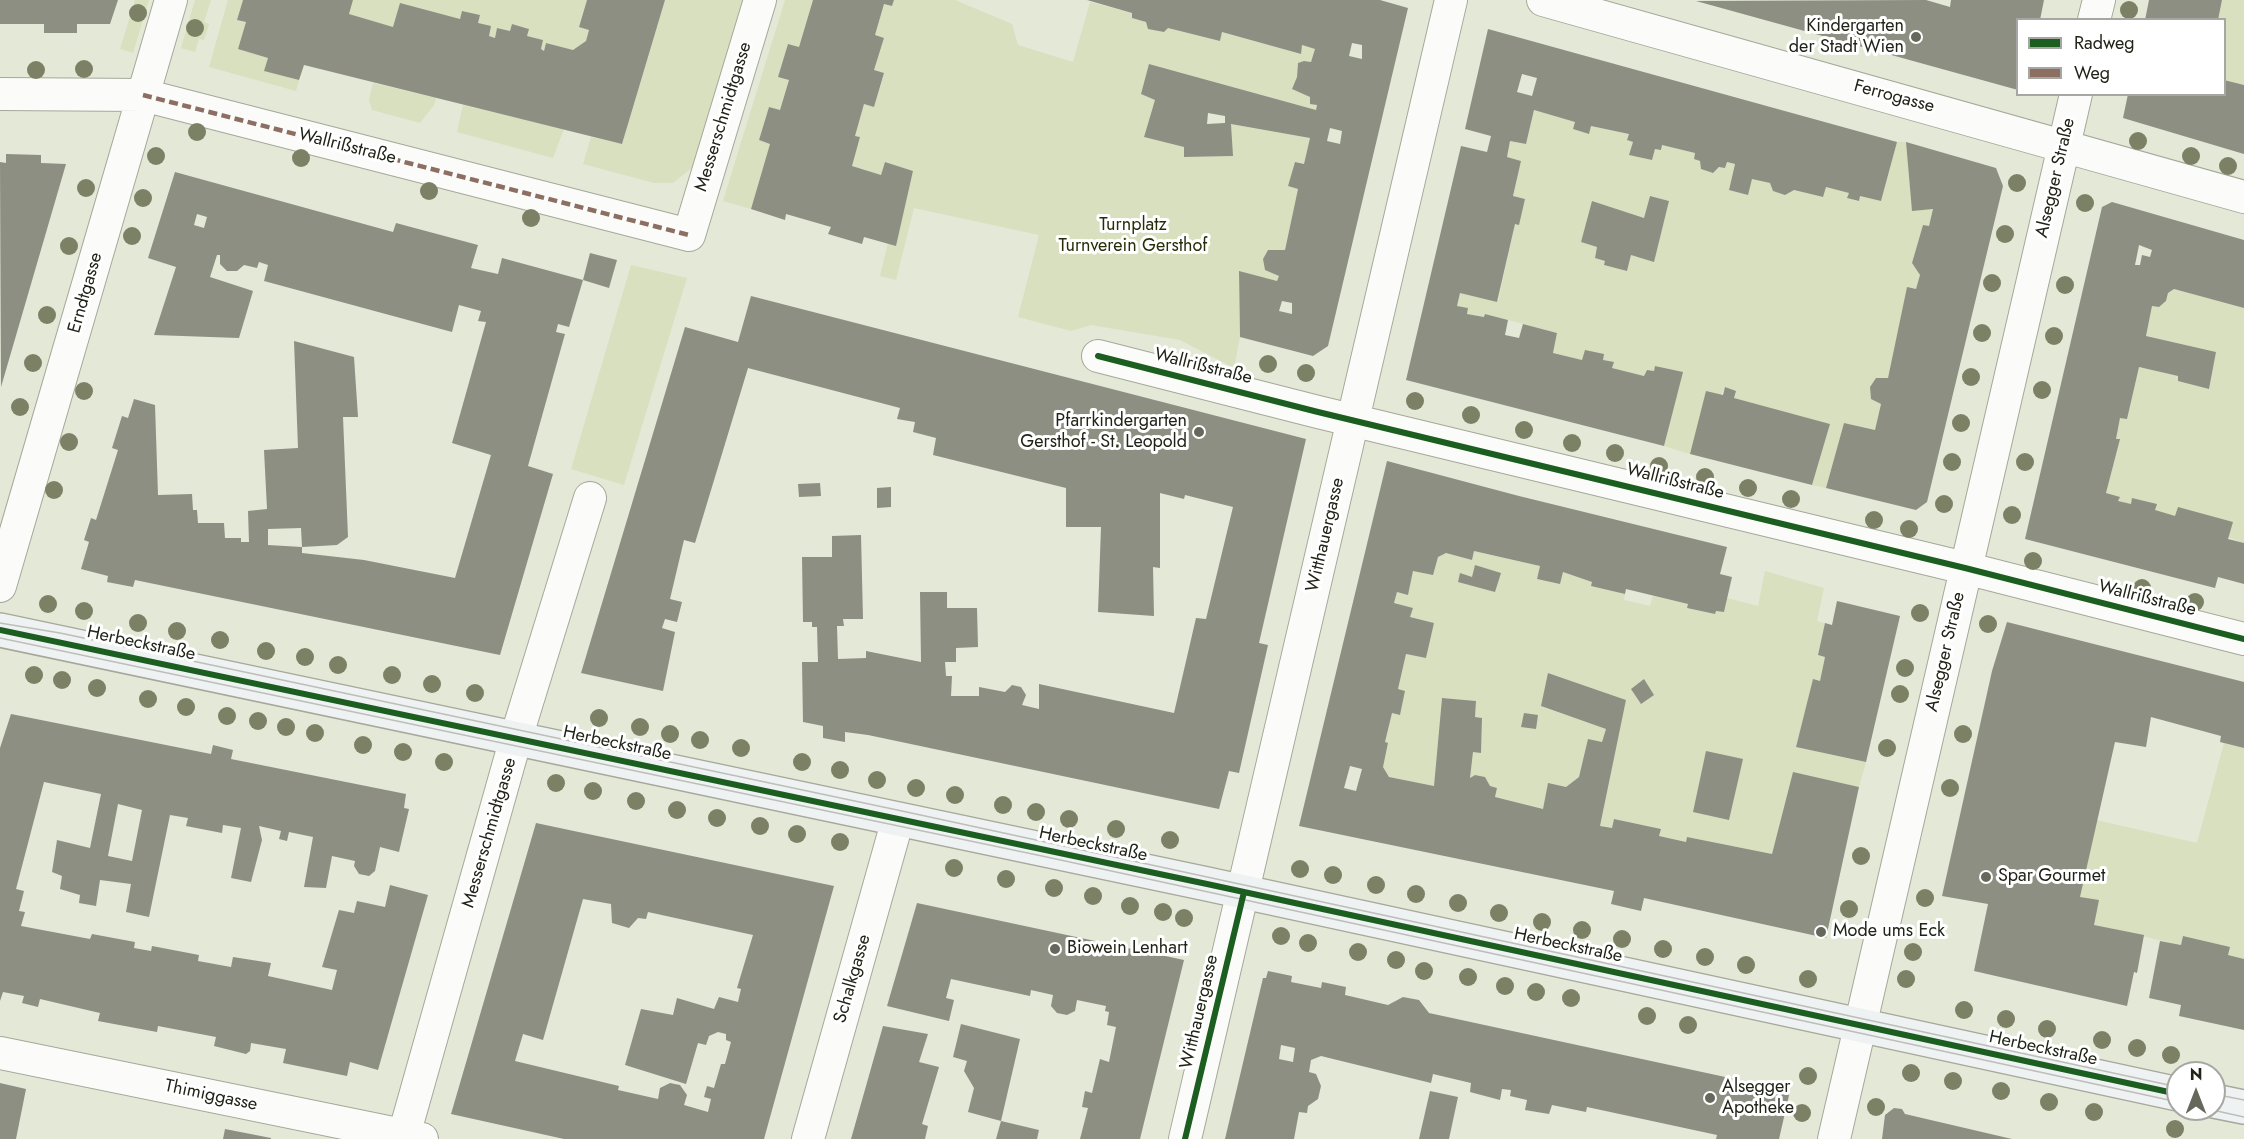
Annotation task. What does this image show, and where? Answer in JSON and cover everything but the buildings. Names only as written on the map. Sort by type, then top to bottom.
[{"type":"street","name":"Erndtgasse","points":[[0,586],[171,0]]},
{"type":"street","name":"Messerschmidtgasse","points":[[688,235],[760,0]]},
{"type":"street","name":"Witthauergasse","points":[[1185,1139],[1451,0]]},
{"type":"street","name":"Ferrogasse","points":[[1543,0],[2065,144],[2244,196]]},
{"type":"street","points":[[2094,18],[2099,0]]},
{"type":"street","name":"Wallrißstraße","points":[[0,94],[143,95],[688,235]]},
{"type":"street","name":"Alsegger Straße","points":[[1834,1139],[2076,96]]},
{"type":"street","name":"Wallrißstraße","points":[[1098,356],[1353,421],[1965,568],[2244,639]]},
{"type":"street","name":"Messerschmidtgasse","points":[[413,1137],[516,738],[590,498]]},
{"type":"street","name":"Herbeckstraße","points":[[0,630],[1244,892],[2166,1091]]},
{"type":"street","name":"Schalkgasse","points":[[808,1139],[898,819]]},
{"type":"street","name":"Thimiggasse","points":[[0,1053],[413,1137]]},
{"type":"street","points":[[2226,1103],[2244,1107]]},
{"type":"green space","points":[[135,0],[149,0],[133,53],[120,49]]},
{"type":"green space","points":[[195,0],[211,0],[204,22],[209,24],[204,40],[199,39],[195,52],[181,48]]},
{"type":"green space","points":[[228,0],[243,0],[237,20],[246,22],[238,49],[268,58],[265,71],[299,80],[296,91],[209,67]]},
{"type":"green space","points":[[353,0],[587,0],[579,26],[589,30],[586,41],[573,50],[546,43],[544,51],[541,49],[543,40],[527,36],[528,28],[512,24],[510,31],[497,28],[495,38],[489,36],[478,23],[480,15],[463,11],[460,19],[439,14],[393,27],[349,14]]},
{"type":"green space","points":[[665,0],[747,0],[693,167],[673,183],[654,183],[583,164],[591,137],[622,144]]},
{"type":"green space","points":[[785,0],[813,0],[799,47],[788,44],[779,77],[789,80],[780,110],[769,107],[759,140],[770,144],[751,209],[723,201]]},
{"type":"green space","name":"Turnplatz Turnverein Gersthof","points":[[894,0],[955,0],[1012,24],[1018,45],[1073,62],[1090,2],[1132,13],[1132,18],[1146,22],[1149,29],[1164,32],[1168,28],[1220,41],[1222,32],[1300,54],[1302,45],[1315,49],[1311,62],[1298,63],[1297,77],[1292,89],[1310,97],[1310,103],[1317,105],[1316,110],[1150,64],[1141,94],[1155,100],[1144,137],[1184,147],[1184,157],[1232,156],[1231,124],[1310,138],[1304,164],[1295,162],[1288,186],[1298,189],[1285,250],[1268,250],[1263,259],[1265,269],[1279,276],[1277,281],[1239,272],[1240,337],[1234,368],[1180,340],[1091,325],[1071,331],[1018,317],[1039,235],[914,208],[896,280],[880,276],[888,243],[896,245],[913,171],[885,162],[881,175],[852,166],[860,137],[855,136],[864,104],[874,107],[884,74],[874,70],[884,39],[875,35],[884,4],[892,6]]},
{"type":"green space","points":[[2222,0],[2244,0],[2244,85],[2226,80],[2226,18],[2218,18]]},
{"type":"green space","points":[[373,83],[436,98],[434,105],[420,123],[372,110],[369,100]]},
{"type":"green space","points":[[463,105],[564,129],[553,158],[457,132]]},
{"type":"green space","points":[[1534,110],[1575,122],[1573,129],[1588,134],[1591,126],[1629,134],[1627,140],[1633,142],[1630,155],[1652,160],[1655,149],[1661,150],[1662,145],[1695,153],[1694,159],[1700,161],[1701,169],[1713,173],[1727,162],[1735,164],[1729,189],[1747,194],[1752,179],[1770,183],[1773,191],[1785,194],[1794,190],[1822,197],[1826,187],[1849,193],[1848,198],[1858,201],[1860,196],[1881,201],[1897,142],[1906,142],[1912,210],[1933,209],[1929,226],[1923,225],[1912,263],[1920,275],[1916,289],[1907,288],[1888,378],[1876,378],[1870,387],[1871,399],[1881,404],[1875,430],[1844,423],[1826,488],[1812,485],[1830,424],[1734,398],[1735,391],[1725,387],[1690,454],[1664,446],[1682,372],[1656,366],[1654,371],[1647,370],[1644,376],[1612,368],[1614,362],[1582,360],[1553,353],[1557,333],[1486,314],[1484,317],[1467,314],[1468,308],[1457,306],[1460,293],[1498,302],[1515,224],[1525,199],[1513,196],[1521,161],[1507,157],[1510,141],[1526,144]],"holes":[[[1650,196],[1669,201],[1653,261],[1631,255],[1627,271],[1605,265],[1605,261],[1595,258],[1597,247],[1581,242],[1592,201],[1644,218]]]},
{"type":"green space","points":[[631,265],[687,278],[624,485],[571,469]]},
{"type":"green space","points":[[2174,289],[2244,308],[2244,543],[2155,510],[2156,504],[2133,498],[2131,504],[2118,501],[2119,497],[2106,493],[2119,440],[2116,439],[2120,418],[2139,367],[2178,376],[2178,381],[2209,389],[2216,352],[2146,336],[2152,306],[2159,307],[2166,302],[2168,293]]},
{"type":"green space","points":[[1474,551],[1540,566],[1537,579],[1560,584],[1563,572],[1592,582],[1592,586],[1625,594],[1624,600],[1650,606],[1653,596],[1688,604],[1688,608],[1715,614],[1716,611],[1724,612],[1727,598],[1758,606],[1765,571],[1824,588],[1817,621],[1825,623],[1818,655],[1825,657],[1820,681],[1813,680],[1796,747],[1866,762],[1859,787],[1793,772],[1772,854],[1687,837],[1686,842],[1659,836],[1661,829],[1615,819],[1612,828],[1600,826],[1626,700],[1549,673],[1542,707],[1606,729],[1602,742],[1579,777],[1566,787],[1548,784],[1543,809],[1495,797],[1497,788],[1490,786],[1485,777],[1475,775],[1470,778],[1473,752],[1481,752],[1482,718],[1475,717],[1476,701],[1442,698],[1434,786],[1389,777],[1383,767],[1388,744],[1385,742],[1392,713],[1400,715],[1405,692],[1398,689],[1406,654],[1426,658],[1434,623],[1410,617],[1413,608],[1394,603],[1397,592],[1408,594],[1413,571],[1438,557],[1446,553],[1472,560]]},
{"type":"green space","points":[[2224,743],[2244,748],[2244,959],[2228,955],[2230,948],[2193,938],[2183,936],[2181,945],[2094,925],[2080,897],[2096,820],[2197,843]]},
{"type":"tram line","points":[[0,623],[60,633],[902,811],[2166,1084]]},
{"type":"tram line","points":[[0,638],[1042,856],[2166,1099]]},
{"type":"tram line","points":[[2226,1096],[2244,1100]]},
{"type":"tram line","points":[[2226,1113],[2244,1117]]},
{"type":"marked path","points":[[143,95],[689,235]]},
{"type":"cycle path","points":[[1098,356],[1318,412],[1965,568],[2244,639]]},
{"type":"cycle path","points":[[0,630],[1207,884],[2166,1091]]},
{"type":"cycle path","points":[[1185,1139],[1244,892]]},
{"type":"place","name":"Kindergarten der Stadt Wien","points":[[1916,37]]},
{"type":"place","name":"Pfarrkindergarten Gersthof - St. Leopold","points":[[1199,432]]},
{"type":"place","name":"Spar Gourmet","points":[[1986,877]]},
{"type":"place","name":"Mode ums Eck","points":[[1821,932]]},
{"type":"place","name":"Biowein Lenhart","points":[[1055,949]]},
{"type":"place","name":"Alsegger Apotheke","points":[[1710,1098]]}]
